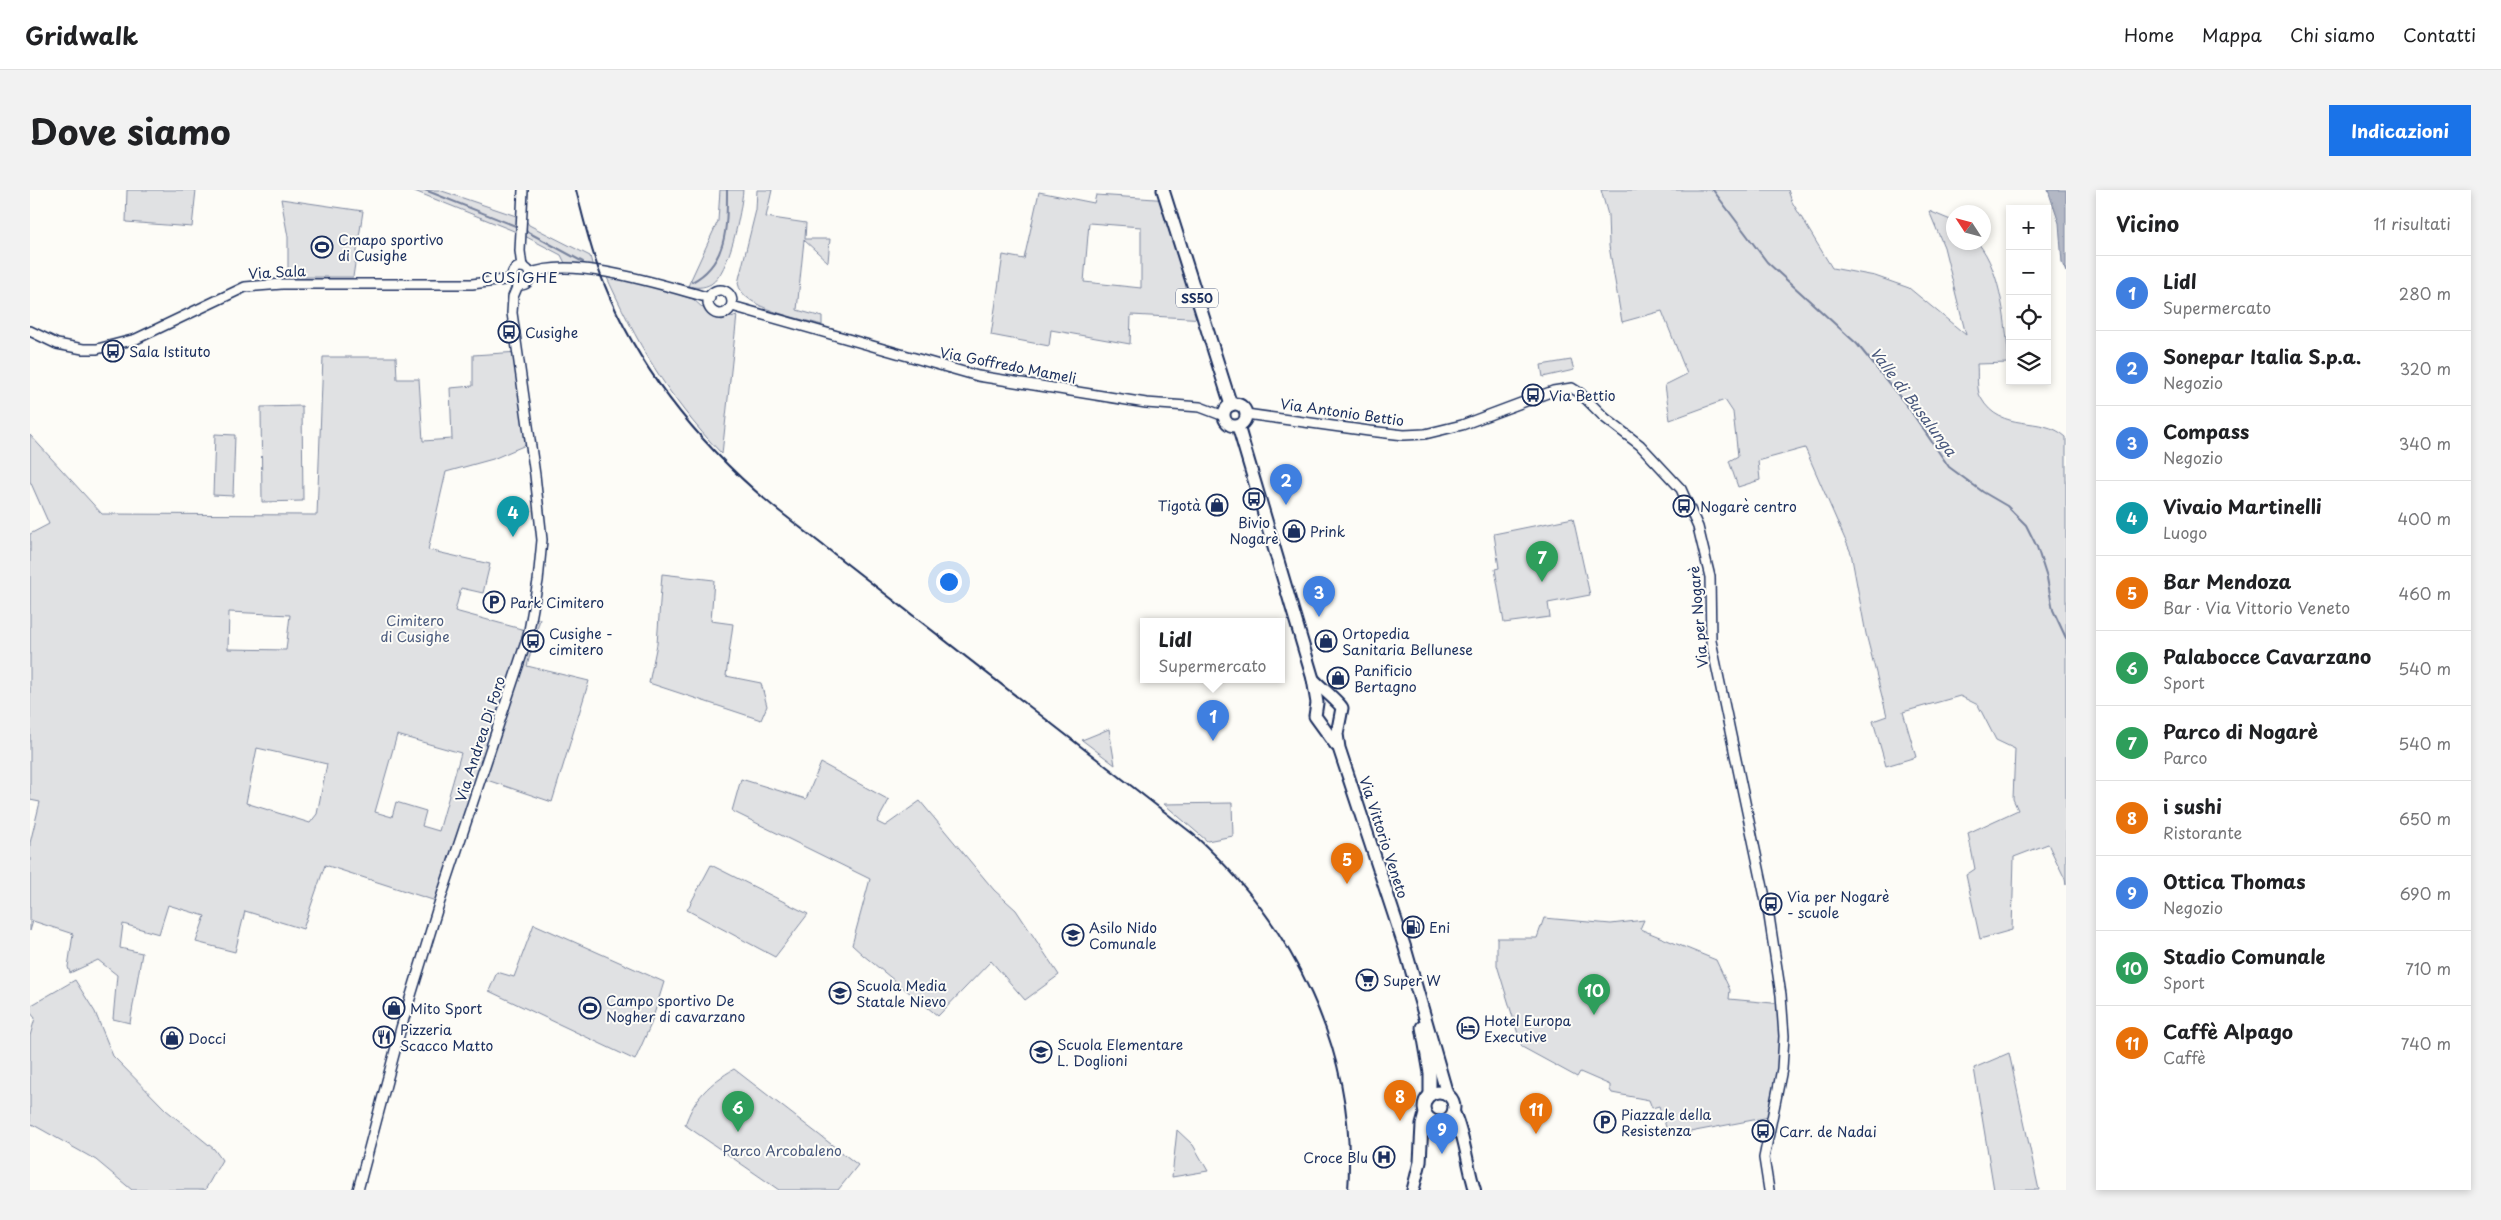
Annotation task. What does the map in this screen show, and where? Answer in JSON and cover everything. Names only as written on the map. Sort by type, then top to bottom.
[{"type":"main road","name":"SS50","points":[[1163,190],[1231,405]]},
{"type":"main road","points":[[1231,405],[1240,406],[1246,414],[1244,421],[1238,426],[1229,424],[1224,416],[1231,405]]},
{"type":"main road","name":"Via Vittorio Veneto","points":[[1238,426],[1313,679],[1317,703],[1315,716],[1322,723],[1338,748]]},
{"type":"main road","name":"Via Vittorio Veneto","points":[[1313,679],[1329,697],[1340,704],[1342,712],[1338,720],[1336,734],[1338,748],[1380,871],[1435,1046],[1447,1094],[1453,1100],[1445,1119]]},
{"type":"main road","points":[[1317,703],[1329,697]]},
{"type":"main road","points":[[1322,723],[1331,725],[1338,720]]},
{"type":"main road","name":"Via Vittorio Veneto","points":[[1400,936],[1400,949],[1428,1055],[1430,1095],[1424,1103],[1425,1114],[1445,1119],[1457,1128],[1475,1190]]},
{"type":"main road","points":[[1430,1095],[1438,1092],[1447,1094]]},
{"type":"main road","points":[[1413,1190],[1420,1162],[1425,1114]]},
{"type":"main road","points":[[1422,1144],[1430,1128],[1445,1119]]},
{"type":"street","points":[[522,267],[513,270],[515,282],[528,282],[530,274],[522,267],[523,190]]},
{"type":"street","name":"Via Goffredo Mameli","points":[[530,274],[548,269],[586,270],[653,283],[710,298]]},
{"type":"street","name":"Via Sala","points":[[30,331],[57,344],[83,349],[97,349],[136,339],[245,287],[290,284],[472,284],[515,282]]},
{"type":"street","name":"Via Andrea Di Foro","points":[[358,1190],[401,1028],[438,907],[528,636],[538,581],[542,548],[541,530],[512,313],[515,282]]},
{"type":"street","name":"Via Goffredo Mameli","points":[[725,291],[730,296],[732,306],[727,312],[716,314],[710,309],[710,298],[714,292],[725,291]]},
{"type":"street","name":"Via Goffredo Mameli","points":[[732,306],[978,376],[1146,403],[1194,406],[1224,416]]},
{"type":"street","name":"Via Antonio Bettio","points":[[1246,414],[1404,435],[1425,434],[1462,425],[1553,391],[1567,388],[1577,391]]},
{"type":"street","name":"Via per Nogarè","points":[[1577,391],[1605,418],[1640,446],[1681,489],[1698,527],[1710,577],[1711,640],[1769,916],[1781,995],[1784,1036],[1782,1069],[1764,1158],[1769,1190]]},
{"type":"green space","points":[[127,190],[196,190],[192,227],[126,222]]},
{"type":"green space","points":[[412,190],[439,190],[525,219],[529,225],[590,256],[595,275],[569,271],[561,255],[519,233]]},
{"type":"green space","points":[[720,190],[743,190],[737,226],[729,255],[718,277],[711,284],[700,287],[688,286],[718,221]]},
{"type":"green space","points":[[757,190],[772,190],[766,217],[806,223],[805,239],[830,239],[828,262],[804,240],[797,310],[822,317],[822,325],[773,311],[750,300],[742,292],[738,283],[756,210]]},
{"type":"green space","points":[[1601,190],[1788,190],[1792,202],[1832,268],[1875,276],[1909,288],[1966,335],[1944,247],[1929,211],[1946,218],[1946,250],[1983,250],[1986,255],[1998,284],[2001,300],[2006,333],[2006,363],[1977,364],[1979,395],[1989,409],[1999,416],[2010,420],[2045,426],[2056,430],[2066,437],[2066,885],[2048,844],[2014,857],[2012,930],[1980,939],[1966,875],[1975,869],[1968,833],[2018,810],[2013,799],[2015,749],[1996,740],[1978,705],[1960,696],[1903,712],[1916,757],[1886,766],[1873,721],[1887,716],[1866,634],[1851,553],[1805,448],[1758,461],[1760,480],[1738,487],[1729,461],[1738,456],[1733,412],[1725,400],[1670,420],[1665,385],[1687,374],[1662,311],[1622,322],[1609,246],[1608,215]]},
{"type":"green space","points":[[1039,192],[1094,203],[1096,195],[1170,200],[1207,319],[1131,315],[1130,344],[1051,330],[1049,346],[991,335],[1003,255],[1024,259]],"holes":[[[1089,223],[1141,227],[1141,288],[1084,282]]]},
{"type":"green space","name":"Cmapo sportivo di Cusighe","points":[[281,199],[363,211],[353,277],[292,277],[288,270],[288,237]]},
{"type":"green space","points":[[604,271],[693,299],[713,317],[722,320],[737,315],[722,454],[685,411],[654,368],[628,322]]},
{"type":"green space","name":"Cimitero di Cusighe","points":[[519,352],[528,444],[493,459],[446,472],[428,550],[490,564],[483,593],[461,588],[455,611],[525,630],[528,616],[540,619],[527,666],[589,681],[552,802],[478,777],[442,903],[325,865],[303,929],[245,911],[235,952],[196,942],[205,916],[168,905],[159,934],[123,924],[120,948],[142,953],[130,1023],[113,1019],[117,975],[98,960],[70,973],[68,967],[73,934],[33,921],[30,931],[30,843],[40,802],[30,800],[30,534],[49,524],[30,481],[30,435],[102,514],[317,515],[323,357],[396,357],[397,379],[419,379],[423,441],[452,439],[450,388],[473,386],[473,355]],"holes":[[[229,612],[290,615],[286,650],[228,649]],[[397,735],[461,753],[439,831],[422,826],[426,811],[396,802],[392,817],[375,812]],[[257,748],[327,764],[317,814],[310,823],[246,803]]]},
{"type":"green space","points":[[1571,360],[1574,370],[1543,377],[1541,365]]},
{"type":"green space","points":[[302,406],[303,501],[262,502],[261,407]]},
{"type":"green space","points":[[215,434],[235,435],[233,496],[213,495]]},
{"type":"green space","points":[[1573,518],[1590,595],[1548,603],[1550,617],[1504,623],[1495,569],[1499,568],[1494,534]]},
{"type":"green space","points":[[662,574],[714,580],[711,621],[733,624],[726,676],[761,683],[767,706],[761,720],[649,683],[657,644]]},
{"type":"green space","points":[[1109,729],[1115,765],[1082,740]]},
{"type":"green space","points":[[821,763],[889,800],[877,822],[885,826],[920,801],[994,890],[1016,910],[1059,975],[1025,1000],[991,961],[938,1016],[863,955],[852,945],[870,879],[732,811],[741,779],[806,799]]},
{"type":"green space","points":[[1232,803],[1233,836],[1207,841],[1164,804]]},
{"type":"green space","points":[[711,865],[808,914],[775,957],[687,910]]},
{"type":"green space","points":[[1544,918],[1611,924],[1644,920],[1640,929],[1716,960],[1730,990],[1729,999],[1783,1004],[1782,1047],[1769,1117],[1669,1136],[1659,1106],[1652,1108],[1649,1100],[1612,1093],[1610,1085],[1580,1072],[1577,1077],[1522,1047],[1497,965],[1497,938],[1537,938]]},
{"type":"green space","name":"Campo sportivo De Nogher di cavarzano","points":[[534,924],[664,982],[651,1024],[635,1060],[489,991],[497,972],[514,977]]},
{"type":"green space","points":[[75,980],[95,1012],[113,1056],[166,1110],[214,1149],[222,1160],[205,1190],[132,1190],[96,1160],[30,1123],[30,1036],[35,1018],[30,1012],[30,1006]]},
{"type":"green space","points":[[2009,1053],[2039,1190],[1994,1190],[1974,1068]]},
{"type":"green space","name":"Parco Arcobaleno","points":[[734,1069],[858,1165],[838,1190],[779,1190],[685,1125],[693,1107],[704,1092],[717,1080]]},
{"type":"green space","points":[[1177,1130],[1193,1145],[1208,1171],[1172,1177]]},
{"type":"shaded area","points":[[2048,190],[2066,190],[2066,272],[2062,263],[2059,223]]},
{"type":"waterway","points":[[425,190],[518,227]]},
{"type":"waterway","points":[[692,282],[713,265],[719,254],[727,216],[727,190]]},
{"type":"waterway","name":"Valle di Busalunga","points":[[1713,190],[1767,262],[1857,344],[1908,407],[1949,467],[1983,492],[2007,506],[2026,525],[2037,547],[2047,578],[2053,610],[2066,638]]},
{"type":"waterway","points":[[524,230],[583,262]]},
{"type":"railway","points":[[576,190],[588,236],[603,281],[635,346],[675,405],[722,459],[774,507],[1193,834],[1229,869],[1261,908],[1289,950],[1312,994],[1330,1040],[1342,1089],[1348,1139],[1348,1190]]},
{"type":"place","name":"Cmapo sportivo di Cusighe","points":[[322,247]]},
{"type":"place","name":"Cusighe","points":[[509,332]]},
{"type":"place","name":"Sala Istituto","points":[[113,351]]},
{"type":"place","name":"Via Bettio","points":[[1533,395]]},
{"type":"place","name":"Bivio Nogarè","points":[[1254,499]]},
{"type":"place","name":"Tigotà","points":[[1217,505]]},
{"type":"place","name":"Sonepar Italia S.p.a.","points":[[1286,505]]},
{"type":"place","name":"Nogarè centro","points":[[1684,506]]},
{"type":"place","name":"Prink","points":[[1294,531]]},
{"type":"place","name":"Vivaio Martinelli","points":[[513,537]]},
{"type":"place","name":"Parco di Nogarè","points":[[1542,582]]},
{"type":"place","name":"Park Cimitero","points":[[494,602]]},
{"type":"place","name":"Compass","points":[[1319,617]]},
{"type":"place","name":"Cusighe - cimitero","points":[[533,641]]},
{"type":"place","name":"Ortopedia Sanitaria Bellunese","points":[[1326,641]]},
{"type":"place","name":"Panificio Bertagno","points":[[1338,678]]},
{"type":"place","name":"Lidl","points":[[1213,741]]},
{"type":"place","name":"Bar Mendoza","points":[[1347,884]]},
{"type":"place","name":"Via per Nogarè - scuole","points":[[1771,904]]},
{"type":"place","name":"Eni","points":[[1413,927]]},
{"type":"place","name":"Asilo Nido Comunale","points":[[1073,935]]},
{"type":"place","name":"Super W","points":[[1367,980]]},
{"type":"place","name":"Scuola Media Statale Nievo","points":[[840,993]]},
{"type":"place","name":"Mito Sport","points":[[394,1008]]},
{"type":"place","name":"Campo sportivo De Nogher di cavarzano","points":[[590,1008]]},
{"type":"place","name":"Stadio Comunale","points":[[1594,1015]]},
{"type":"place","name":"Hotel Europa Executive","points":[[1468,1028]]},
{"type":"place","name":"Pizzeria Scacco Matto","points":[[384,1037]]},
{"type":"place","name":"Docci","points":[[172,1038]]},
{"type":"place","name":"Scuola Elementare L. Doglioni","points":[[1041,1052]]},
{"type":"place","name":"i sushi","points":[[1400,1121]]},
{"type":"place","name":"Piazzale della Resistenza","points":[[1605,1122]]},
{"type":"place","name":"Carr. de Nadai","points":[[1763,1131]]},
{"type":"place","name":"Palabocce Cavarzano","points":[[738,1132]]},
{"type":"place","name":"Caffè Alpago","points":[[1536,1134]]},
{"type":"place","name":"Ottica Thomas","points":[[1442,1154]]},
{"type":"place","name":"Croce Blu","points":[[1384,1157]]},
{"type":"district","name":"CUSIGHE","points":[[520,276]]}]
